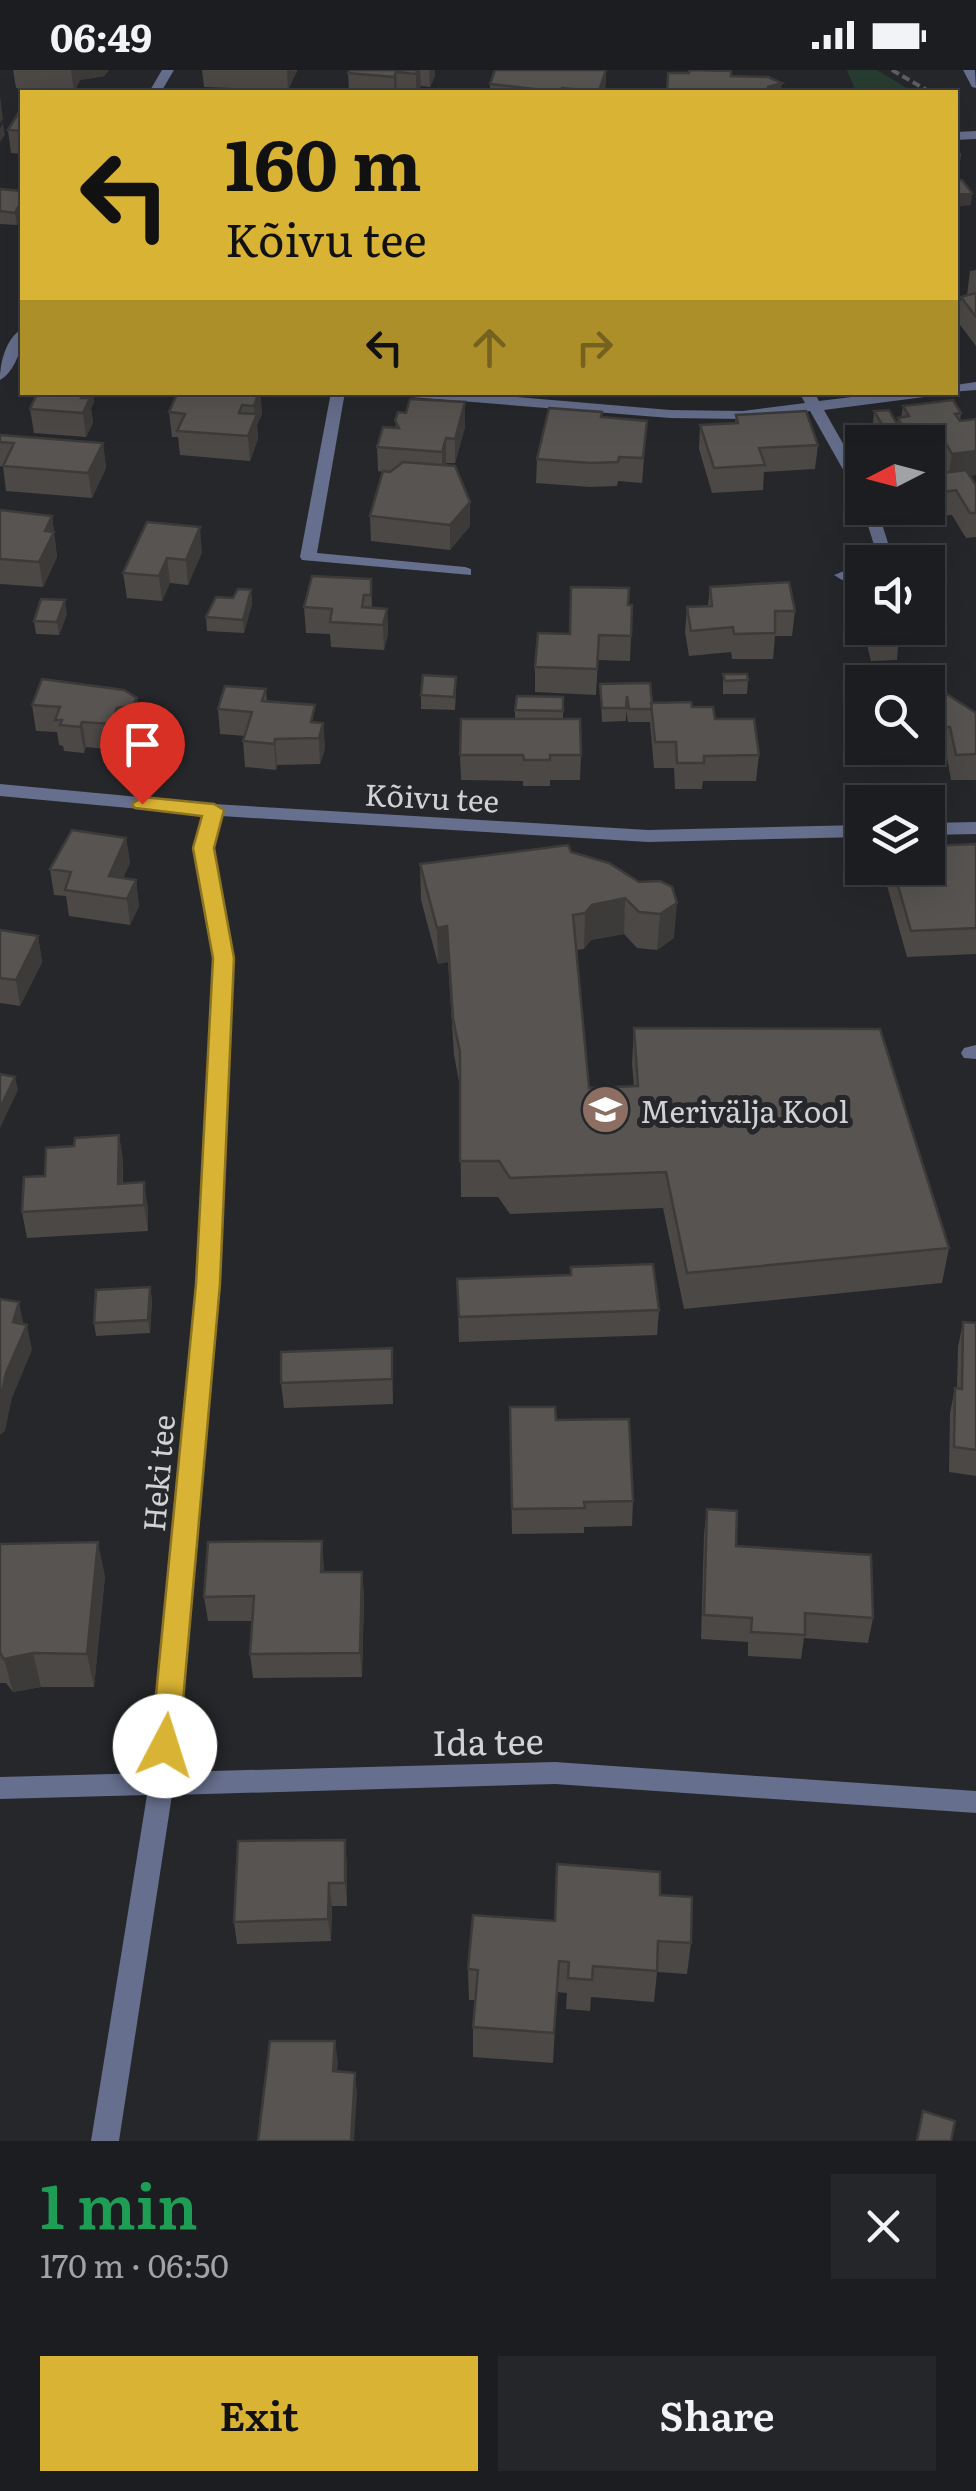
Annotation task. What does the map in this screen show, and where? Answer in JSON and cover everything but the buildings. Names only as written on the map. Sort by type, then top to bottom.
[{"type":"street","points":[[969,70],[976,84]]},
{"type":"street","points":[[10,367],[20,339]]},
{"type":"street","points":[[337,395],[308,557],[465,572]]},
{"type":"street","points":[[435,395],[670,414],[743,415],[911,395]]},
{"type":"street","points":[[808,395],[845,459]]},
{"type":"street","name":"Kõivu tee","points":[[0,790],[214,810],[648,836],[845,831]]},
{"type":"street","name":"Heki tee","points":[[106,2141],[161,1784],[208,1284],[224,958],[204,848],[214,810]]},
{"type":"street","points":[[945,829],[976,828]]},
{"type":"street","name":"Ida tee","points":[[0,1788],[555,1774],[976,1802]]},
{"type":"path","points":[[892,70],[927,90]]},
{"type":"green space","points":[[847,70],[877,70],[910,90],[855,90]]},
{"type":"place","name":"Merivälja Kool","points":[[605,1110]]},
{"type":"route","points":[[142,804],[214,810],[204,848],[224,958],[208,1284],[165,1746]]}]
